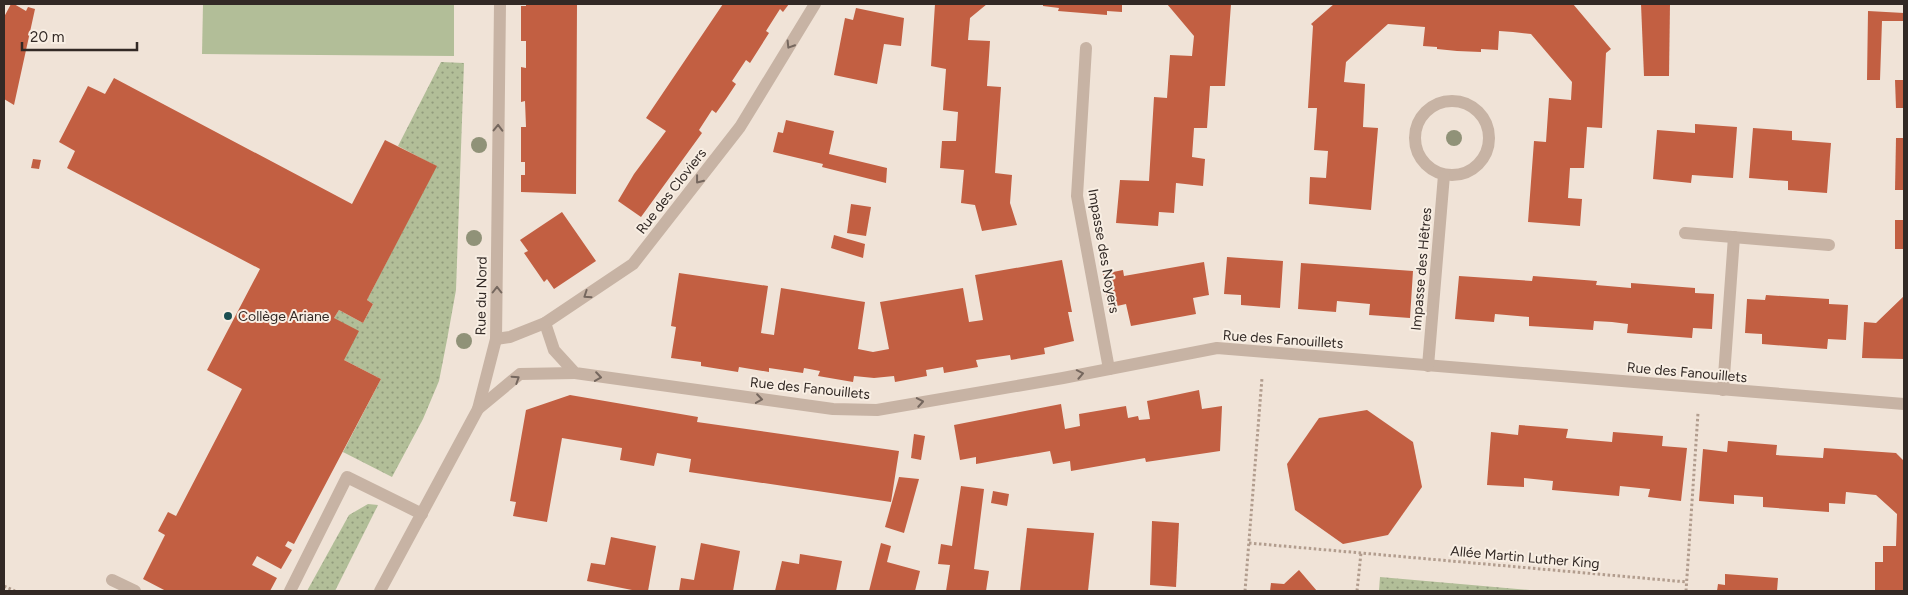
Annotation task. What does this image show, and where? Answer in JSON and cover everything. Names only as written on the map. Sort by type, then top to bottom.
[{"type":"street","name":"Rue du Nord","points":[[380,591],[478,409],[496,339],[500,4]]},
{"type":"street","name":"Rue des Cloviers","points":[[496,339],[510,337],[545,323],[633,264],[740,127],[816,4]]},
{"type":"street","name":"Impasse des Noyers","points":[[1086,48],[1077,196],[1109,368]]},
{"type":"street","points":[[1454,101],[1466,103],[1484,119],[1489,130],[1490,143],[1486,154],[1478,165],[1468,172],[1456,176],[1444,175],[1433,170],[1423,162],[1417,152],[1414,139],[1416,127],[1421,116],[1430,107],[1441,102],[1454,101]]},
{"type":"street","name":"Impasse des Hêtres","points":[[1428,366],[1444,175]]},
{"type":"street","points":[[1686,233],[1829,245]]},
{"type":"street","points":[[1723,390],[1734,237]]},
{"type":"street","points":[[545,323],[554,350],[576,374]]},
{"type":"street","name":"Rue des Fanouillets","points":[[478,409],[520,374],[576,374],[833,409],[877,410],[1217,348],[1904,404]]},
{"type":"street","points":[[290,591],[347,477],[422,514]]},
{"type":"street","points":[[112,580],[135,591]]},
{"type":"path","points":[[1245,591],[1264,352]]},
{"type":"path","points":[[1686,591],[1700,388]]},
{"type":"path","name":"Allée Martin Luther King","points":[[1249,543],[1687,582]]},
{"type":"path","points":[[1357,591],[1361,554]]},
{"type":"path","points":[[4,586],[15,591]]},
{"type":"green space","points":[[203,4],[454,4],[454,56],[202,54]]},
{"type":"green space","points":[[441,62],[464,63],[456,290],[439,381],[423,419],[392,477],[343,452],[381,379],[344,360],[334,318],[339,310],[363,323],[373,304],[367,300],[436,166],[398,146]]},
{"type":"green space","points":[[368,504],[378,505],[335,591],[307,591],[349,515]]},
{"type":"green space","points":[[1380,577],[1541,591],[1379,591]]},
{"type":"building","points":[[11,4],[26,11],[28,7],[35,9],[14,105],[4,99],[4,17]]},
{"type":"building","points":[[526,4],[577,4],[576,194],[521,192],[521,175],[525,175],[525,162],[521,162],[521,127],[526,127],[525,101],[521,102],[521,67],[526,68],[526,41],[521,41],[521,6],[526,6]]},
{"type":"building","points":[[723,4],[789,4],[783,12],[780,9],[766,31],[769,33],[750,63],[746,60],[732,81],[736,84],[726,99],[716,113],[712,110],[699,130],[702,133],[641,217],[618,201],[634,174],[666,131],[646,118]]},
{"type":"building","points":[[935,4],[987,4],[970,18],[968,40],[990,41],[987,86],[1001,87],[995,173],[1012,175],[1010,203],[1017,225],[982,231],[975,205],[961,203],[964,170],[940,168],[942,141],[956,141],[958,112],[943,110],[946,69],[931,66]]},
{"type":"building","points":[[1043,4],[1122,4],[1122,12],[1107,11],[1107,15],[1058,11],[1059,8],[1043,6]]},
{"type":"building","points":[[1167,4],[1231,4],[1225,86],[1210,86],[1207,128],[1194,128],[1192,157],[1205,159],[1203,186],[1176,183],[1174,213],[1159,212],[1158,226],[1116,223],[1120,180],[1149,181],[1154,97],[1167,98],[1170,55],[1192,56],[1194,36]]},
{"type":"building","points":[[1334,4],[1573,4],[1611,49],[1606,53],[1602,128],[1587,127],[1584,168],[1570,168],[1568,198],[1582,199],[1580,226],[1528,222],[1534,141],[1546,142],[1549,98],[1571,100],[1572,82],[1531,34],[1513,32],[1499,31],[1498,50],[1481,49],[1481,52],[1457,51],[1423,46],[1425,27],[1388,24],[1346,62],[1344,82],[1365,84],[1363,127],[1378,128],[1371,210],[1309,204],[1310,177],[1326,178],[1328,151],[1314,150],[1317,108],[1308,108],[1313,26],[1311,24]]},
{"type":"building","points":[[1641,4],[1670,4],[1669,76],[1644,76]]},
{"type":"building","points":[[856,8],[904,18],[901,46],[884,44],[877,84],[834,75],[845,18],[853,20]]},
{"type":"building","points":[[1868,11],[1904,13],[1904,21],[1882,21],[1880,80],[1867,80]]},
{"type":"building","points":[[114,78],[352,204],[385,140],[437,166],[367,300],[373,304],[363,323],[339,310],[334,318],[359,331],[344,360],[381,379],[294,544],[288,541],[285,546],[292,550],[281,569],[257,556],[252,565],[277,578],[270,591],[166,591],[143,579],[165,535],[158,531],[168,512],[176,516],[242,389],[207,370],[260,269],[67,168],[75,151],[59,142],[88,86],[105,94]]},
{"type":"building","points":[[1895,80],[1904,80],[1904,108],[1896,108]]},
{"type":"building","points":[[786,120],[834,131],[829,154],[887,168],[886,183],[822,167],[823,164],[773,152],[778,132],[783,133]]},
{"type":"building","points":[[1695,124],[1737,127],[1733,178],[1692,175],[1691,183],[1653,179],[1657,130],[1695,133]]},
{"type":"building","points":[[1753,128],[1792,131],[1792,140],[1831,143],[1827,193],[1788,190],[1788,181],[1749,178]]},
{"type":"building","points":[[1896,138],[1904,138],[1904,190],[1895,190]]},
{"type":"building","points":[[33,159],[41,160],[39,169],[31,168]]},
{"type":"building","points":[[851,204],[871,207],[866,236],[847,233]]},
{"type":"building","points":[[562,212],[596,261],[554,289],[547,279],[544,282],[524,253],[528,251],[520,240]]},
{"type":"building","points":[[1895,220],[1904,220],[1904,249],[1895,249]]},
{"type":"building","points":[[834,235],[865,244],[863,258],[831,248]]},
{"type":"building","points":[[1227,257],[1283,261],[1280,308],[1241,305],[1241,295],[1224,294]]},
{"type":"building","points":[[1062,260],[1072,312],[1068,312],[1074,341],[1044,348],[1045,354],[1011,360],[1010,355],[976,360],[978,367],[944,373],[943,367],[926,370],[927,376],[895,382],[894,376],[874,378],[854,376],[853,382],[818,376],[820,371],[804,368],[803,373],[769,368],[769,372],[739,367],[738,372],[701,366],[701,362],[671,358],[676,327],[671,326],[679,273],[768,286],[761,333],[774,335],[781,288],[865,302],[858,349],[873,352],[889,349],[880,302],[963,288],[969,322],[983,320],[975,275]]},
{"type":"building","points":[[1204,262],[1209,295],[1193,298],[1196,314],[1131,326],[1126,304],[1108,308],[1103,274],[1123,270],[1124,276]]},
{"type":"building","points":[[1301,263],[1413,271],[1410,318],[1369,315],[1370,304],[1337,301],[1336,312],[1298,309]]},
{"type":"building","points":[[1459,276],[1532,281],[1533,276],[1597,281],[1596,285],[1631,288],[1631,283],[1695,288],[1695,293],[1714,294],[1712,329],[1693,328],[1692,338],[1627,333],[1628,324],[1612,322],[1594,321],[1593,330],[1529,326],[1529,317],[1495,314],[1494,322],[1455,319]]},
{"type":"building","points":[[1766,295],[1829,299],[1829,304],[1848,305],[1846,340],[1828,339],[1827,349],[1762,344],[1762,334],[1745,333],[1747,299],[1765,300]]},
{"type":"building","points":[[1904,296],[1904,359],[1862,358],[1864,322],[1876,323]]},
{"type":"building","points":[[1199,390],[1202,409],[1222,406],[1220,451],[1146,462],[1145,458],[1071,471],[1070,461],[1053,464],[1050,451],[976,464],[976,457],[960,460],[954,425],[1061,404],[1065,429],[1080,426],[1079,414],[1126,406],[1128,418],[1138,416],[1139,420],[1150,419],[1147,401]]},
{"type":"building","points":[[570,395],[698,417],[697,422],[899,451],[891,502],[689,472],[691,459],[657,453],[654,466],[620,460],[622,448],[562,438],[547,522],[513,516],[516,502],[510,501],[526,410]]},
{"type":"building","points":[[1367,410],[1413,442],[1422,487],[1388,535],[1343,544],[1295,510],[1287,464],[1319,418]]},
{"type":"building","points":[[1519,425],[1568,429],[1566,438],[1612,442],[1613,432],[1663,436],[1662,446],[1687,448],[1681,501],[1648,497],[1650,489],[1620,486],[1619,496],[1552,490],[1553,481],[1524,478],[1524,487],[1487,485],[1491,432],[1518,435]]},
{"type":"building","points":[[914,434],[925,436],[921,460],[911,458]]},
{"type":"building","points":[[1728,441],[1777,445],[1776,455],[1823,458],[1824,448],[1896,453],[1904,459],[1904,591],[1875,591],[1875,562],[1883,562],[1883,546],[1896,546],[1897,514],[1876,495],[1846,492],[1845,504],[1829,503],[1829,512],[1763,507],[1763,497],[1734,495],[1734,504],[1699,501],[1703,449],[1727,452]]},
{"type":"building","points":[[899,477],[919,479],[904,533],[885,527]]},
{"type":"building","points":[[961,486],[984,489],[974,569],[989,571],[986,591],[946,591],[950,565],[938,564],[941,544],[952,546]]},
{"type":"building","points":[[993,491],[1009,494],[1007,506],[991,503]]},
{"type":"building","points":[[1152,521],[1179,523],[1176,587],[1150,585]]},
{"type":"building","points":[[1027,528],[1094,533],[1088,591],[1020,591]]},
{"type":"building","points":[[611,537],[656,546],[648,591],[637,591],[587,581],[591,563],[605,565]]},
{"type":"building","points":[[701,543],[740,551],[733,591],[679,591],[681,578],[694,580]]},
{"type":"building","points":[[881,543],[891,546],[887,562],[920,571],[915,591],[869,591]]},
{"type":"building","points":[[800,554],[842,561],[836,591],[775,591],[782,561],[799,564]]},
{"type":"building","points":[[1299,570],[1317,591],[1270,591],[1271,583],[1284,584]]},
{"type":"building","points":[[1725,574],[1778,578],[1777,591],[1717,591],[1718,584],[1725,585]]},
{"type":"place","name":"Collège Ariane","points":[[228,316]]}]
